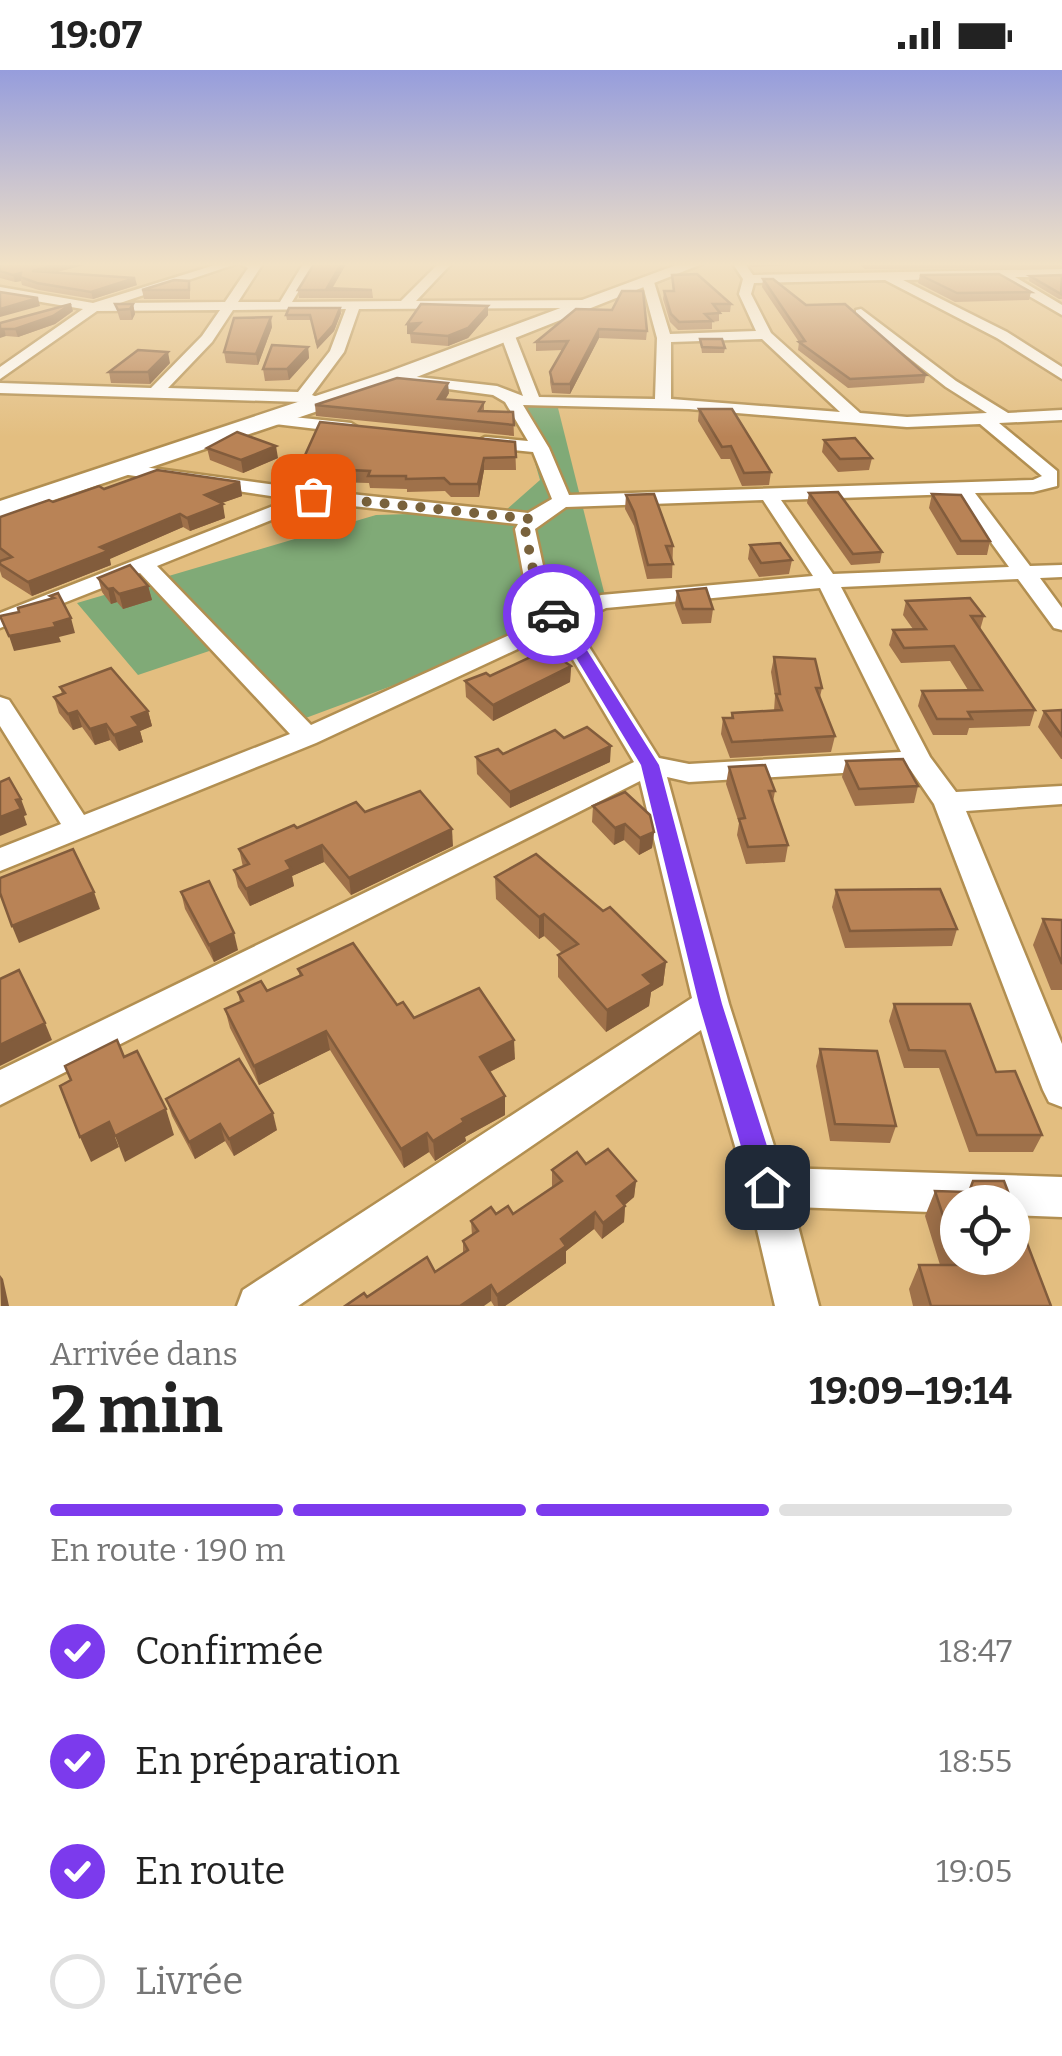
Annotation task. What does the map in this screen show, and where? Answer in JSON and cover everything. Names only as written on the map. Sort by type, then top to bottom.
[{"type":"street","points":[[0,374],[73,322]]},
{"type":"street","points":[[154,394],[208,339],[218,322]]},
{"type":"street","points":[[311,399],[348,322]]},
{"type":"street","points":[[0,510],[311,399],[396,377],[543,322]]},
{"type":"street","points":[[659,322],[664,338],[663,403]]},
{"type":"street","points":[[758,322],[765,336],[854,416]]},
{"type":"street","points":[[797,1306],[767,1187],[710,1004],[650,765],[561,620],[540,605],[525,529],[531,519],[562,501],[1032,486],[1050,482],[1051,475],[996,419],[872,322]]},
{"type":"street","points":[[976,322],[1062,374]]},
{"type":"street","points":[[508,336],[533,402]]},
{"type":"street","points":[[664,338],[765,336]]},
{"type":"street","points":[[396,377],[497,391],[511,399],[533,402],[663,403],[907,422],[1062,415]]},
{"type":"street","points":[[0,388],[311,399]]},
{"type":"street","points":[[511,399],[540,448],[562,501]]},
{"type":"street","points":[[264,418],[363,429]]},
{"type":"street","points":[[461,440],[540,448]]},
{"type":"street","points":[[121,468],[313,496],[531,519]]},
{"type":"street","points":[[960,488],[1062,623]]},
{"type":"street","points":[[0,621],[313,496]]},
{"type":"street","points":[[770,496],[827,581],[918,760],[948,802],[1062,1090]]},
{"type":"street","points":[[143,564],[307,736]]},
{"type":"street","points":[[0,860],[307,736],[602,602],[827,581],[1062,571]]},
{"type":"street","points":[[0,705],[77,828]]},
{"type":"street","points":[[0,1088],[650,765],[689,773],[918,760]]},
{"type":"street","points":[[948,802],[1062,795]]},
{"type":"street","points":[[259,1306],[710,1004]]},
{"type":"street","points":[[767,1187],[1062,1197]]},
{"type":"green space","points":[[518,404],[557,404],[606,600],[537,632],[303,719],[233,643],[138,675],[77,603],[376,515],[505,511],[540,480]]},
{"type":"building","points":[[36,322],[15,329],[0,329],[0,323]]},
{"type":"building","points":[[233,322],[269,322],[256,354],[224,352]]},
{"type":"building","points":[[312,322],[334,322],[333,325],[317,343]]},
{"type":"building","points":[[409,322],[474,322],[448,336],[410,333],[420,323]]},
{"type":"building","points":[[561,322],[646,322],[647,331],[599,329],[570,384],[553,384],[550,372],[568,341],[536,342]]},
{"type":"building","points":[[792,322],[865,322],[926,375],[850,379],[799,342],[805,341]]},
{"type":"building","points":[[700,339],[722,339],[725,348],[702,347]]},
{"type":"building","points":[[272,345],[308,347],[287,369],[263,369]]},
{"type":"building","points":[[138,350],[168,352],[148,372],[109,372]]},
{"type":"building","points":[[397,378],[448,383],[438,399],[484,402],[479,411],[513,412],[514,425],[315,405]]},
{"type":"building","points":[[699,409],[732,409],[771,472],[744,473],[731,446],[722,447]]},
{"type":"building","points":[[320,422],[515,442],[516,457],[484,458],[478,484],[450,484],[444,478],[368,476],[370,471],[328,469],[331,464],[301,464]]},
{"type":"building","points":[[237,432],[276,446],[241,460],[207,448]]},
{"type":"building","points":[[855,438],[872,458],[840,459],[824,440]]},
{"type":"building","points":[[157,470],[240,482],[205,495],[223,504],[187,518],[180,514],[100,547],[108,551],[28,582],[0,564],[12,557],[0,548],[0,517],[99,486],[104,489]]},
{"type":"building","points":[[838,492],[882,552],[853,554],[809,493]]},
{"type":"building","points":[[654,494],[673,546],[666,546],[673,564],[648,565],[626,495]]},
{"type":"building","points":[[932,494],[961,495],[990,541],[961,541]]},
{"type":"building","points":[[780,543],[792,560],[761,563],[750,545]]},
{"type":"building","points":[[130,565],[148,586],[119,594],[98,578]]},
{"type":"building","points":[[706,588],[713,609],[683,609],[677,591]]},
{"type":"building","points":[[58,593],[71,618],[54,623],[56,627],[9,636],[0,616],[19,612],[18,608],[54,598],[50,596]]},
{"type":"building","points":[[970,598],[984,616],[971,616],[1035,710],[968,712],[972,719],[937,719],[922,691],[982,690],[954,646],[904,648],[893,630],[926,629],[906,601]]},
{"type":"building","points":[[541,652],[550,652],[571,666],[493,705],[465,681],[486,673],[490,676]]},
{"type":"building","points":[[774,657],[815,659],[822,688],[816,688],[835,736],[732,742],[723,718],[733,718],[732,713],[782,710],[776,694],[780,694]]},
{"type":"building","points":[[111,668],[148,711],[132,717],[139,726],[114,735],[106,724],[90,729],[77,711],[68,714],[54,697],[65,693],[60,687]]},
{"type":"building","points":[[1062,710],[1062,736],[1044,711]]},
{"type":"building","points":[[587,727],[611,746],[510,792],[476,757],[498,749],[503,754],[555,730],[564,738]]},
{"type":"building","points":[[903,759],[918,786],[859,789],[846,761]]},
{"type":"building","points":[[765,765],[775,791],[769,791],[788,845],[748,847],[739,819],[745,818],[729,767]]},
{"type":"building","points":[[9,778],[21,799],[16,800],[21,809],[0,817],[0,782]]},
{"type":"building","points":[[420,791],[452,829],[349,878],[322,845],[286,861],[291,869],[246,889],[234,870],[249,864],[239,849],[294,825],[297,828],[356,802],[365,812]]},
{"type":"building","points":[[625,792],[650,815],[654,832],[640,838],[625,824],[615,828],[593,806]]},
{"type":"building","points":[[73,849],[94,892],[12,926],[0,893],[0,878]]},
{"type":"building","points":[[536,854],[603,911],[610,907],[666,962],[643,975],[652,984],[607,1010],[558,955],[578,944],[544,914],[539,917],[495,877]]},
{"type":"building","points":[[209,881],[234,933],[209,945],[181,892]]},
{"type":"building","points":[[940,889],[957,929],[850,931],[836,890]]},
{"type":"building","points":[[1043,919],[1062,920],[1062,964]]},
{"type":"building","points":[[353,943],[397,1005],[403,1002],[414,1018],[479,988],[514,1040],[480,1057],[505,1096],[462,1119],[464,1122],[433,1141],[427,1133],[401,1149],[326,1031],[254,1066],[225,1009],[243,1001],[238,992],[261,981],[267,991],[302,975],[298,969]]},
{"type":"building","points":[[19,970],[45,1023],[0,1045],[0,979]]},
{"type":"building","points":[[894,1004],[970,1004],[996,1072],[1015,1071],[1042,1135],[977,1135],[945,1051],[909,1050]]},
{"type":"building","points":[[117,1040],[124,1057],[137,1051],[166,1109],[115,1136],[109,1122],[80,1137],[60,1086],[71,1080],[65,1066]]},
{"type":"building","points":[[820,1049],[877,1051],[896,1126],[835,1124]]},
{"type":"building","points":[[239,1059],[273,1113],[229,1139],[220,1124],[189,1142],[166,1099]]},
{"type":"building","points":[[608,1149],[636,1181],[617,1196],[625,1206],[603,1223],[595,1212],[561,1239],[566,1246],[497,1295],[491,1285],[460,1306],[345,1306],[364,1293],[367,1297],[427,1257],[435,1272],[468,1250],[463,1241],[478,1231],[471,1221],[491,1207],[496,1214],[508,1206],[513,1214],[562,1181],[552,1170],[577,1152],[586,1164]]},
{"type":"building","points":[[973,1181],[1004,1181],[1006,1185],[972,1185]]},
{"type":"building","points":[[1030,1251],[1051,1306],[931,1306],[919,1265],[940,1265],[940,1275],[1030,1275]]},
{"type":"way so far","points":[[313,496],[531,519],[525,529],[540,605],[553,614]]},
{"type":"route","points":[[553,614],[561,620],[650,765],[710,1004],[767,1187]]}]
